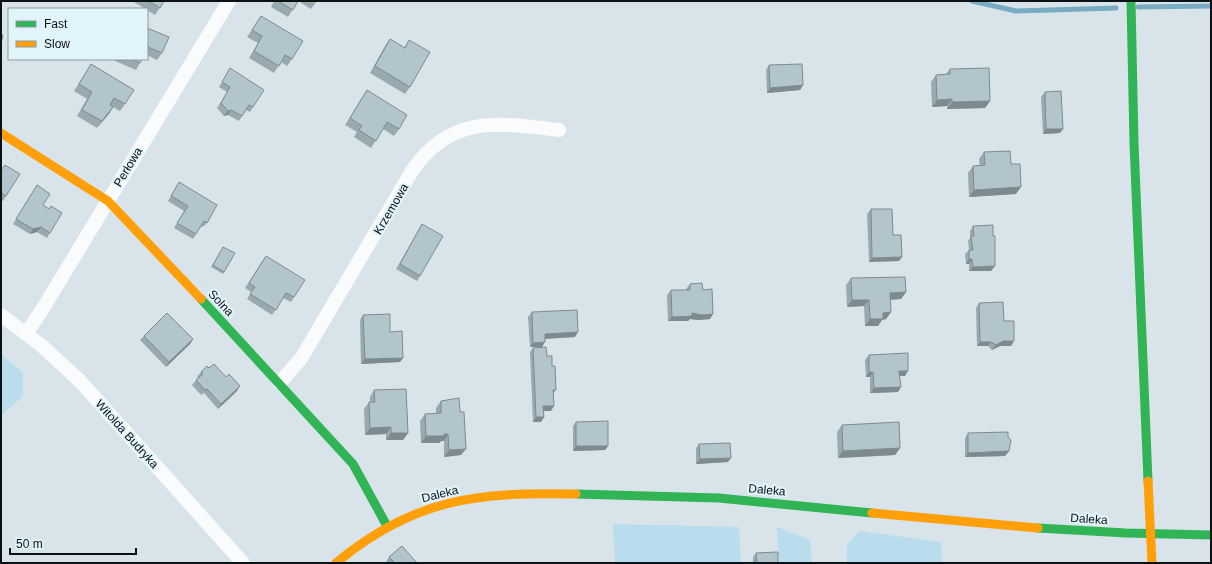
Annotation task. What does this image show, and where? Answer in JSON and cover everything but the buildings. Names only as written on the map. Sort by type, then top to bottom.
[{"type":"street","name":"Perłowa","points":[[27,332],[42,310],[229,1]]},
{"type":"street","points":[[1131,1],[1134,142],[1152,563]]},
{"type":"street","name":"Krzemowa","points":[[280,383],[302,357],[412,171],[435,144],[446,136],[463,129],[490,125],[515,125],[559,130]]},
{"type":"street","name":"Solna","points":[[1,133],[108,201],[280,383],[353,464],[365,483],[387,526]]},
{"type":"street","name":"Witolda Budryka","points":[[1,315],[27,332],[80,381],[243,563]]},
{"type":"street","name":"Daleka","points":[[336,563],[349,552],[387,526],[412,514],[460,501],[493,497],[599,494],[764,501],[970,523],[1150,534],[1211,535]]},
{"type":"shaded area","points":[[1,354],[23,373],[23,396],[1,416]]},
{"type":"shaded area","points":[[613,524],[739,527],[741,563],[615,563]]},
{"type":"shaded area","points":[[777,527],[810,540],[812,563],[779,563]]},
{"type":"shaded area","points":[[859,531],[941,542],[942,563],[847,563],[847,545]]},
{"type":"waterway","points":[[972,1],[1016,11],[1116,8]]},
{"type":"waterway","points":[[1138,7],[1211,6]]},
{"type":"traffic: fast","points":[[1131,1],[1134,143],[1148,481]]},
{"type":"traffic: fast","points":[[201,299],[353,464],[387,526]]},
{"type":"traffic: fast","points":[[576,494],[719,498],[872,513]]},
{"type":"traffic: fast","points":[[1038,528],[1126,533],[1211,535]]},
{"type":"traffic: slow","points":[[1,133],[108,201],[201,299]]},
{"type":"traffic: slow","points":[[1148,481],[1152,563]]},
{"type":"traffic: slow","points":[[336,563],[365,541],[393,525],[420,512],[448,503],[508,495],[576,494]]},
{"type":"traffic: slow","points":[[872,513],[1038,528]]}]
